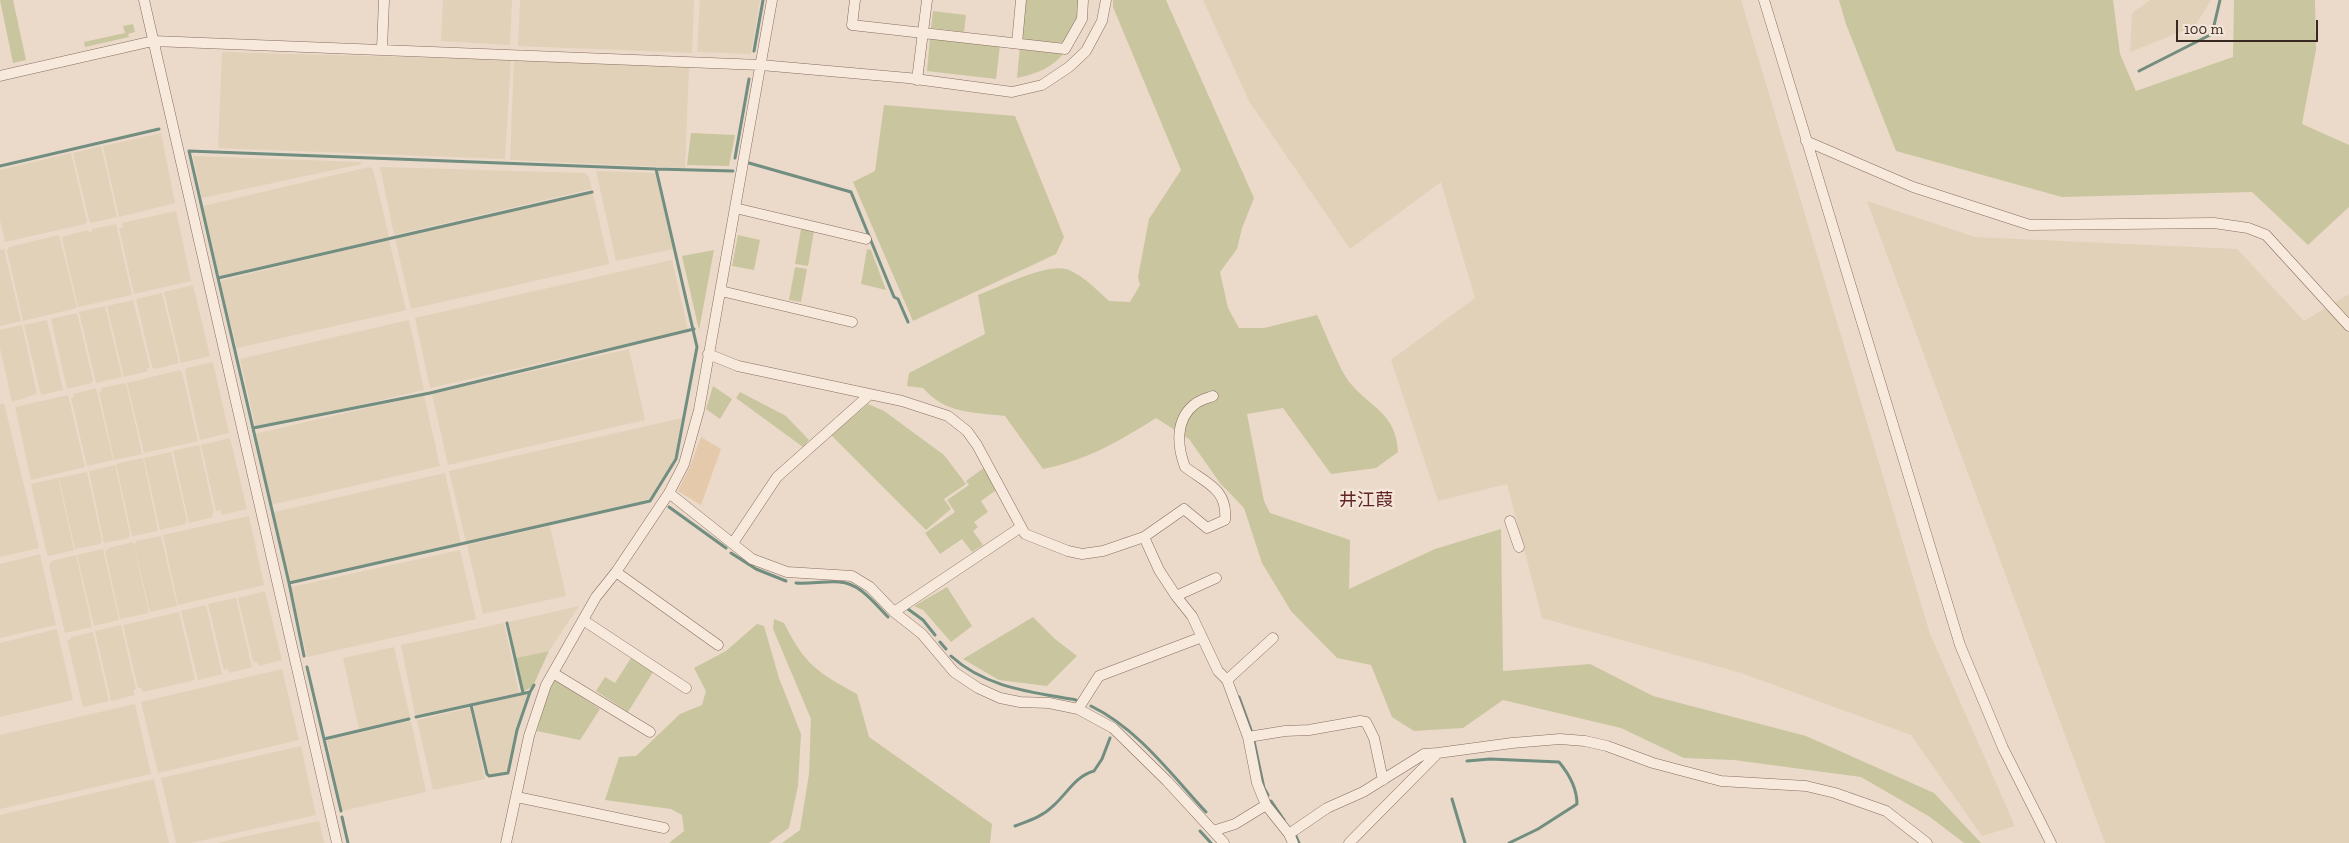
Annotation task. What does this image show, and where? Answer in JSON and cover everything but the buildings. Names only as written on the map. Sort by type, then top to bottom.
[{"type":"street","points":[[144,0],[337,843]]},
{"type":"street","points":[[382,49],[384,0]]},
{"type":"street","points":[[506,843],[539,701],[552,673],[596,597],[616,572],[668,493],[684,464],[692,437],[721,291],[772,0]]},
{"type":"street","points":[[855,0],[852,26],[1065,49],[1082,19],[1083,0]]},
{"type":"street","points":[[917,80],[927,0]]},
{"type":"street","points":[[1017,43],[1021,0]]},
{"type":"street","points":[[0,76],[154,41],[761,65],[917,80],[1012,92],[1042,84],[1069,67],[1086,51],[1102,21],[1106,0]]},
{"type":"street","points":[[1764,0],[1960,645],[2003,748],[2051,843]]},
{"type":"street","points":[[1806,141],[1913,186],[2030,225],[2173,222],[2214,223],[2248,228],[2266,235],[2349,326]]},
{"type":"street","points":[[735,208],[866,239]]},
{"type":"street","points":[[721,291],[852,322]]},
{"type":"street","points":[[708,354],[738,366],[868,396],[902,401],[948,416],[967,431],[992,471],[1026,534],[1044,543],[1082,554],[1103,551],[1144,537],[1184,509],[1206,528],[1225,520],[1226,505],[1222,496],[1210,483],[1184,467],[1178,438],[1183,418],[1195,404],[1214,396]]},
{"type":"street","points":[[733,543],[777,477],[868,396]]},
{"type":"street","points":[[668,493],[752,559],[787,572],[852,576],[870,587],[894,612],[922,634],[954,672],[978,688],[1000,698],[1020,702],[1049,703],[1078,710],[1113,728],[1167,781],[1224,843]]},
{"type":"street","points":[[1510,521],[1520,547]]},
{"type":"street","points":[[894,612],[1021,527]]},
{"type":"street","points":[[1144,537],[1159,570],[1192,616],[1218,671],[1227,680],[1248,737],[1258,783],[1266,805],[1291,838],[1327,808],[1363,792],[1424,754],[1512,742],[1560,739],[1585,741],[1721,781],[1806,786],[1835,793],[1886,812],[1926,843]]},
{"type":"street","points":[[616,572],[718,645]]},
{"type":"street","points":[[1176,596],[1216,578]]},
{"type":"street","points":[[583,620],[686,688]]},
{"type":"street","points":[[1078,710],[1099,676],[1202,637]]},
{"type":"street","points":[[1227,680],[1273,638]]},
{"type":"street","points":[[552,673],[650,732]]},
{"type":"street","points":[[1248,737],[1285,731],[1309,730],[1360,721],[1366,722],[1374,738],[1383,780]]},
{"type":"street","points":[[1349,843],[1438,753]]},
{"type":"street","points":[[517,797],[664,828]]},
{"type":"street","points":[[1213,832],[1235,824],[1266,805]]},
{"type":"shaded area","points":[[0,0],[13,0],[26,60],[13,63]]},
{"type":"shaded area","points":[[443,0],[512,0],[510,45],[441,41]]},
{"type":"shaded area","points":[[520,0],[694,0],[692,53],[518,46]]},
{"type":"shaded area","points":[[700,0],[760,0],[751,54],[697,52]]},
{"type":"shaded area","points":[[1024,0],[1079,0],[1078,17],[1064,43],[1020,40]]},
{"type":"shaded area","points":[[1113,0],[1166,0],[1254,198],[1242,228],[1237,249],[1220,272],[1228,308],[1239,328],[1264,328],[1317,315],[1351,384],[1382,413],[1393,428],[1398,452],[1376,468],[1331,474],[1283,408],[1247,414],[1264,501],[1270,513],[1350,540],[1349,589],[1435,549],[1501,529],[1503,671],[1590,664],[1653,696],[1806,736],[1934,793],[1981,843],[1964,843],[1930,817],[1861,777],[1734,760],[1684,758],[1621,728],[1503,700],[1463,728],[1414,731],[1392,717],[1371,665],[1337,658],[1291,611],[1262,563],[1244,508],[1220,483],[1189,439],[1156,418],[1102,449],[1074,461],[1043,469],[1005,416],[971,412],[950,407],[932,397],[923,388],[907,386],[909,373],[985,334],[978,295],[1034,273],[1057,268],[1072,271],[1109,301],[1130,302],[1140,285],[1138,277],[1149,219],[1181,170],[1113,7]]},
{"type":"shaded area","points":[[1203,0],[1741,0],[1930,634],[2015,826],[1982,836],[1911,735],[1741,673],[1542,618],[1507,484],[1438,501],[1391,360],[1475,298],[1441,182],[1350,249],[1249,101]]},
{"type":"shaded area","points":[[1839,0],[2113,0],[2120,54],[2136,91],[2233,57],[2234,0],[2315,0],[2316,50],[2302,124],[2349,145],[2349,207],[2308,245],[2252,192],[2062,197],[1896,151],[1846,24]]},
{"type":"shaded area","points":[[2150,0],[2211,0],[2195,26],[2130,52],[2132,13]]},
{"type":"shaded area","points":[[933,11],[966,15],[964,32],[931,28]]},
{"type":"shaded area","points":[[133,24],[135,32],[128,34],[129,37],[85,47],[84,42],[125,33],[123,26]]},
{"type":"shaded area","points":[[930,37],[1000,45],[996,79],[927,71]]},
{"type":"shaded area","points":[[1020,47],[1065,52],[1044,69],[1017,78]]},
{"type":"shaded area","points":[[222,52],[511,60],[505,159],[218,148]]},
{"type":"shaded area","points":[[514,59],[689,67],[685,168],[510,160]]},
{"type":"shaded area","points":[[884,105],[1015,116],[1064,237],[1056,254],[913,321],[853,182],[875,171]]},
{"type":"shaded area","points":[[161,133],[175,203],[119,217],[103,146]]},
{"type":"shaded area","points":[[691,133],[735,135],[729,166],[687,165]]},
{"type":"shaded area","points":[[101,146],[117,217],[91,223],[73,153]]},
{"type":"shaded area","points":[[71,153],[87,221],[85,224],[5,242],[0,220],[0,170]]},
{"type":"shaded area","points":[[193,156],[361,162],[362,164],[202,198]]},
{"type":"shaded area","points":[[369,167],[373,169],[389,237],[219,276],[203,206]]},
{"type":"shaded area","points":[[380,167],[585,173],[589,177],[592,189],[394,235]]},
{"type":"shaded area","points":[[596,171],[656,173],[673,249],[616,261]]},
{"type":"shaded area","points":[[593,193],[609,264],[411,309],[395,238]]},
{"type":"shaded area","points":[[1867,201],[1975,237],[2237,249],[2304,321],[2349,294],[2349,843],[2105,843]]},
{"type":"shaded area","points":[[176,211],[191,281],[134,294],[119,228],[123,227],[122,223]]},
{"type":"shaded area","points":[[116,224],[132,295],[78,307],[62,238],[88,230],[89,233],[92,232],[92,229]]},
{"type":"shaded area","points":[[801,229],[814,231],[808,266],[795,264]]},
{"type":"shaded area","points":[[59,235],[77,308],[23,321],[7,251],[9,247]]},
{"type":"shaded area","points":[[738,235],[760,240],[754,270],[732,266]]},
{"type":"shaded area","points":[[389,240],[406,310],[237,348],[220,281]]},
{"type":"shaded area","points":[[4,249],[21,321],[0,326],[0,250]]},
{"type":"shaded area","points":[[867,249],[871,250],[886,290],[861,284]]},
{"type":"shaded area","points":[[714,250],[699,330],[682,256]]},
{"type":"shaded area","points":[[672,260],[688,330],[430,388],[415,318]]},
{"type":"shaded area","points":[[795,267],[807,269],[801,302],[789,300]]},
{"type":"shaded area","points":[[193,285],[210,356],[181,363],[164,292]]},
{"type":"shaded area","points":[[162,293],[179,363],[156,369],[152,367],[136,299]]},
{"type":"shaded area","points":[[133,300],[150,368],[147,368],[148,371],[124,377],[107,306]]},
{"type":"shaded area","points":[[105,306],[122,377],[96,383],[79,312]]},
{"type":"shaded area","points":[[77,313],[93,380],[92,383],[67,389],[51,319]]},
{"type":"shaded area","points":[[47,320],[63,390],[41,395],[24,325]]},
{"type":"shaded area","points":[[409,320],[424,390],[256,429],[240,359]]},
{"type":"shaded area","points":[[22,325],[37,394],[12,402],[0,348],[0,330]]},
{"type":"shaded area","points":[[629,349],[645,420],[448,465],[432,394]]},
{"type":"shaded area","points":[[213,362],[229,433],[200,440],[185,372],[186,368]]},
{"type":"shaded area","points":[[180,370],[198,441],[144,453],[127,383]]},
{"type":"shaded area","points":[[126,383],[142,454],[114,460],[99,392],[102,391],[101,388]]},
{"type":"shaded area","points":[[713,386],[732,399],[720,419],[706,409]]},
{"type":"shaded area","points":[[96,388],[113,460],[87,466],[71,398],[74,397],[73,394]]},
{"type":"shaded area","points":[[740,392],[786,416],[809,440],[803,447],[736,398]]},
{"type":"shaded area","points":[[68,395],[85,467],[31,480],[15,407]]},
{"type":"shaded area","points":[[424,395],[440,466],[270,505],[254,434]]},
{"type":"shaded area","points":[[4,403],[39,548],[0,557],[0,404]]},
{"type":"shaded area","points":[[868,404],[884,411],[944,455],[966,484],[944,499],[951,509],[926,530],[831,435]]},
{"type":"shaded area","points":[[682,418],[675,458],[649,499],[466,542],[449,471]]},
{"type":"shaded area","points":[[230,438],[247,509],[222,515],[221,510],[216,511],[201,445]]},
{"type":"shaded area","points":[[199,445],[214,512],[212,513],[213,517],[189,523],[173,451]]},
{"type":"shaded area","points":[[171,452],[187,521],[185,524],[160,530],[144,458]]},
{"type":"shaded area","points":[[143,458],[158,531],[132,536],[116,464]]},
{"type":"shaded area","points":[[115,465],[130,535],[128,538],[104,543],[89,471]]},
{"type":"shaded area","points":[[985,467],[999,488],[981,501],[988,512],[974,522],[978,527],[973,531],[983,545],[972,552],[962,539],[940,554],[925,533],[955,512],[947,500],[969,485],[966,481]]},
{"type":"shaded area","points":[[87,472],[102,541],[100,544],[75,549],[59,478]]},
{"type":"shaded area","points":[[445,473],[461,544],[290,583],[274,512]]},
{"type":"shaded area","points":[[58,478],[74,550],[49,556],[31,484]]},
{"type":"shaded area","points":[[249,516],[264,585],[178,605],[163,535]]},
{"type":"shaded area","points":[[550,526],[566,596],[483,614],[467,545]]},
{"type":"shaded area","points":[[161,536],[177,606],[150,612],[134,545],[136,541]]},
{"type":"shaded area","points":[[133,542],[149,613],[120,619],[105,551],[108,548]]},
{"type":"shaded area","points":[[103,549],[119,620],[94,626],[77,555]]},
{"type":"shaded area","points":[[460,550],[476,619],[307,657],[291,587]]},
{"type":"shaded area","points":[[40,554],[56,625],[0,638],[0,564]]},
{"type":"shaded area","points":[[76,555],[92,627],[65,633],[49,566],[52,561]]},
{"type":"shaded area","points":[[947,587],[972,626],[951,642],[923,610],[914,606]]},
{"type":"shaded area","points":[[265,591],[282,660],[259,666],[257,662],[253,662],[238,598]]},
{"type":"shaded area","points":[[236,598],[252,667],[229,673],[228,669],[224,670],[208,604]]},
{"type":"shaded area","points":[[206,605],[222,674],[198,680],[181,611]]},
{"type":"shaded area","points":[[579,606],[549,651],[516,658],[509,622]]},
{"type":"shaded area","points":[[179,612],[195,680],[143,692],[141,688],[138,688],[123,625]]},
{"type":"shaded area","points":[[1033,617],[1055,639],[1077,656],[1047,686],[999,680],[963,659]]},
{"type":"shaded area","points":[[774,619],[784,623],[799,649],[813,666],[832,680],[857,694],[869,737],[992,824],[990,843],[782,843],[800,830],[809,774],[811,719],[773,629]]},
{"type":"shaded area","points":[[504,623],[519,693],[415,715],[401,645]]},
{"type":"shaded area","points":[[757,624],[764,626],[779,678],[801,734],[798,786],[789,828],[769,843],[669,843],[684,831],[682,815],[671,809],[605,800],[619,757],[636,756],[680,714],[702,705],[706,691],[694,668],[726,651]]},
{"type":"shaded area","points":[[121,625],[136,689],[133,690],[135,695],[111,701],[95,631]]},
{"type":"shaded area","points":[[57,629],[73,700],[0,717],[0,643]]},
{"type":"shaded area","points":[[93,632],[109,701],[83,707],[67,640],[71,639],[71,637]]},
{"type":"shaded area","points":[[394,647],[410,717],[359,729],[343,658]]},
{"type":"shaded area","points":[[549,651],[533,686],[523,692],[516,658]]},
{"type":"shaded area","points":[[631,658],[653,672],[628,712],[596,691],[605,677],[615,683]]},
{"type":"shaded area","points":[[282,669],[299,740],[158,773],[141,702]]},
{"type":"shaded area","points":[[555,679],[600,709],[580,740],[537,731],[546,698]]},
{"type":"shaded area","points":[[527,694],[516,728],[506,773],[489,775],[473,706]]},
{"type":"shaded area","points":[[135,704],[151,774],[0,809],[0,735]]},
{"type":"shaded area","points":[[470,708],[485,779],[433,790],[417,720]]},
{"type":"shaded area","points":[[411,721],[426,792],[342,811],[327,740]]},
{"type":"shaded area","points":[[301,746],[316,815],[191,843],[176,843],[161,778]]},
{"type":"shaded area","points":[[154,779],[169,843],[0,843],[0,815]]},
{"type":"shaded area","points":[[319,821],[324,843],[218,843],[233,839]]},
{"type":"sand","points":[[701,437],[721,449],[701,505],[678,491]]},
{"type":"waterway","points":[[754,51],[763,0]]},
{"type":"waterway","points":[[2139,71],[2212,34],[2220,0]]},
{"type":"waterway","points":[[735,158],[749,79]]},
{"type":"waterway","points":[[0,166],[159,129]]},
{"type":"waterway","points":[[218,278],[189,151],[656,169]]},
{"type":"waterway","points":[[749,163],[851,192],[894,297],[898,299],[908,322]]},
{"type":"waterway","points":[[592,192],[218,278],[289,583],[650,501],[676,459],[697,347],[656,169],[733,171]]},
{"type":"waterway","points":[[253,428],[430,393],[694,329]]},
{"type":"waterway","points":[[669,507],[726,548]]},
{"type":"waterway","points":[[731,553],[756,569],[786,581]]},
{"type":"waterway","points":[[289,583],[304,656]]},
{"type":"waterway","points":[[796,583],[847,583],[860,590],[888,617]]},
{"type":"waterway","points":[[908,609],[923,620],[935,635]]},
{"type":"waterway","points":[[507,623],[523,693]]},
{"type":"waterway","points":[[940,642],[946,649]]},
{"type":"waterway","points":[[951,656],[965,667],[994,682],[1026,691],[1076,700]]},
{"type":"waterway","points":[[307,667],[341,811]]},
{"type":"waterway","points":[[416,717],[530,692],[534,685]]},
{"type":"waterway","points":[[471,705],[487,774],[489,776],[508,773],[517,730],[530,692]]},
{"type":"waterway","points":[[1239,697],[1251,730]]},
{"type":"waterway","points":[[1091,706],[1139,739],[1206,812]]},
{"type":"waterway","points":[[324,739],[409,719]]},
{"type":"waterway","points":[[1015,826],[1049,810],[1076,781],[1087,773],[1094,771],[1102,759],[1110,738]]},
{"type":"waterway","points":[[1254,741],[1264,788],[1268,795]]},
{"type":"waterway","points":[[1467,761],[1490,759],[1559,762],[1572,781],[1576,792],[1577,804],[1538,829],[1509,843]]},
{"type":"waterway","points":[[1452,799],[1465,843]]},
{"type":"waterway","points":[[1271,801],[1284,820]]},
{"type":"waterway","points":[[342,817],[348,843]]},
{"type":"waterway","points":[[1200,831],[1211,843]]},
{"type":"waterway","points":[[1296,836],[1299,843]]},
{"type":"district","name":"井江葭","points":[[1366,501]]}]
